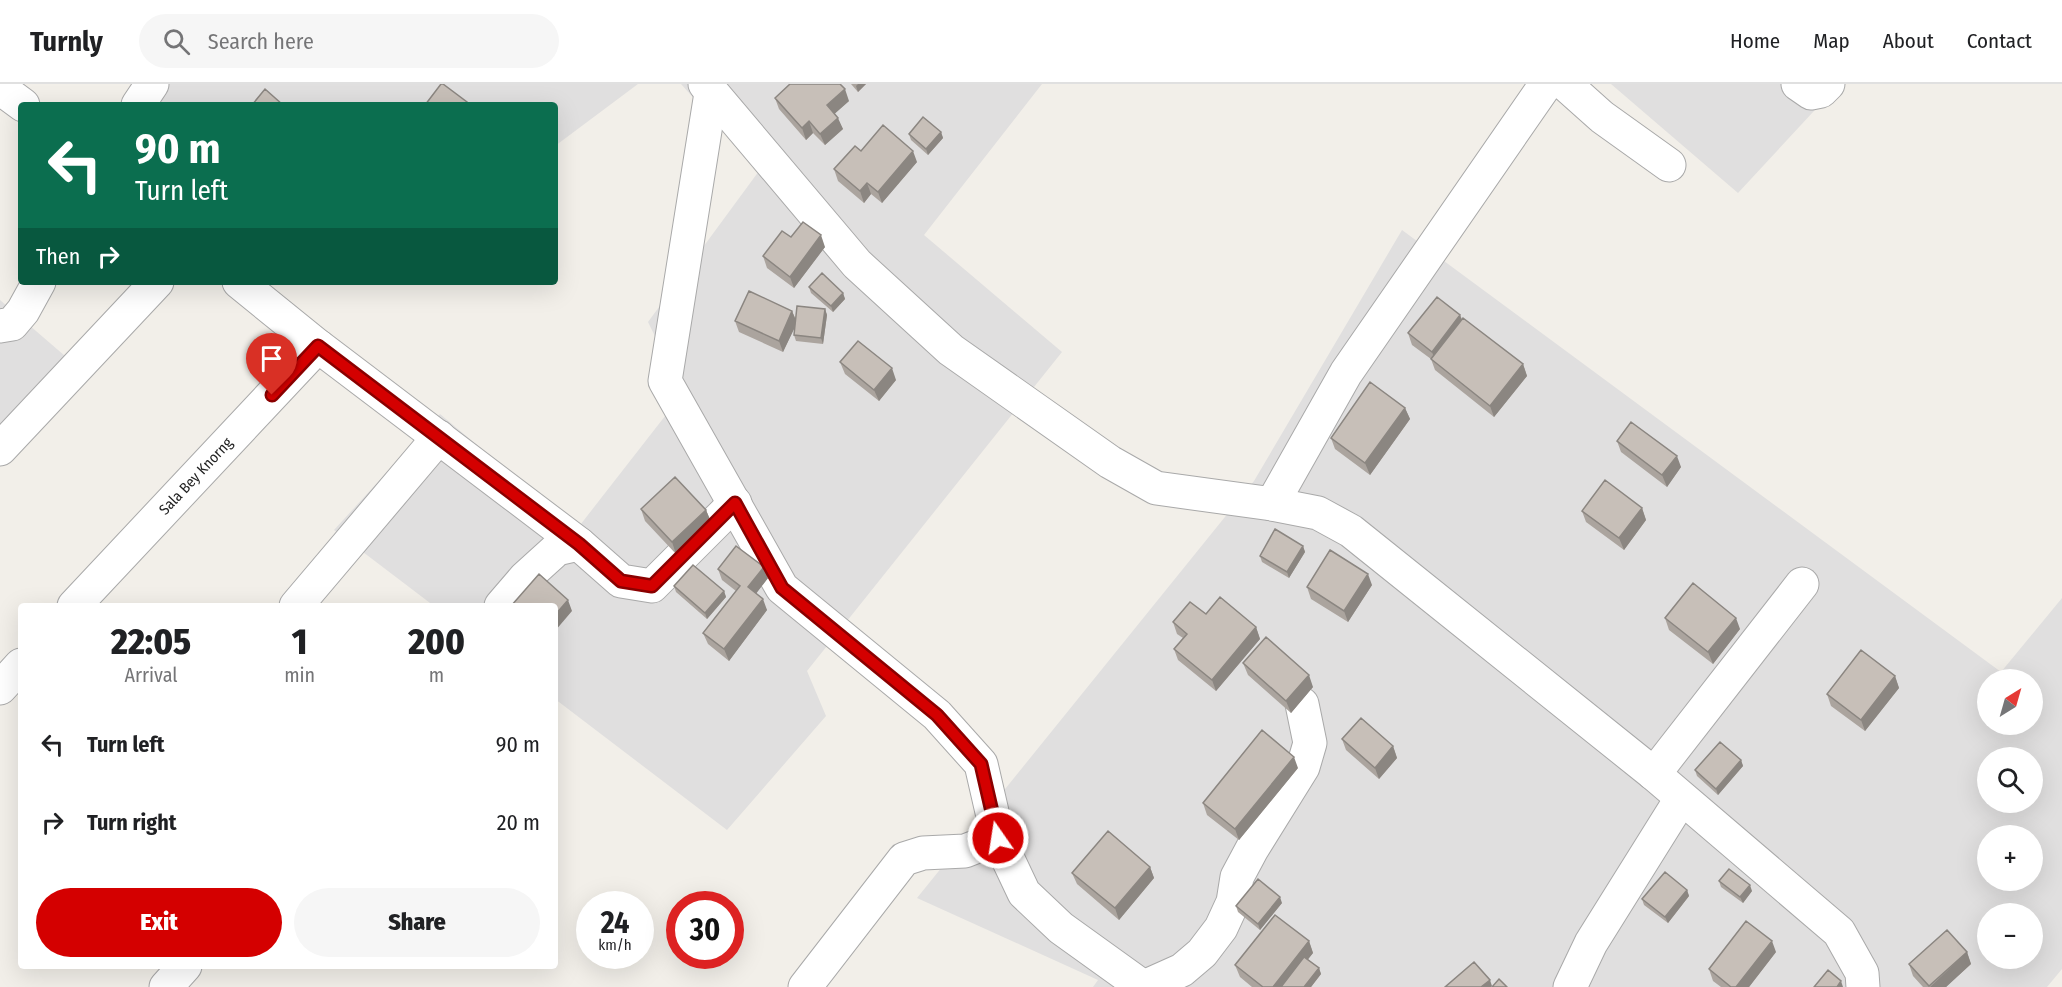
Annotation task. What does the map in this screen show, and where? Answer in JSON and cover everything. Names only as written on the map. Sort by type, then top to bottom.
[{"type":"street","points":[[140,102],[152,84]]},
{"type":"street","points":[[1272,504],[1346,373],[1546,84]]},
{"type":"street","points":[[1565,84],[1602,117],[1669,165]]},
{"type":"street","points":[[1798,84],[1811,93],[1821,91],[1828,84]]},
{"type":"street","points":[[0,88],[19,102]]},
{"type":"street","points":[[708,89],[857,264],[951,350],[1110,462],[1156,488],[1272,504],[1318,513],[1351,531],[1654,774],[1839,932],[1862,973],[1863,987]]},
{"type":"street","points":[[708,89],[665,381],[782,588],[937,715],[981,764],[998,838],[1024,893],[1062,928],[1143,987],[1182,970],[1202,953],[1221,928],[1233,902],[1237,877],[1303,767],[1310,743],[1302,704]]},
{"type":"street","points":[[0,326],[12,324],[23,311],[37,285]]},
{"type":"street","points":[[0,449],[154,285]]},
{"type":"street","points":[[243,285],[318,346],[579,544],[621,581],[652,586],[735,503]]},
{"type":"street","name":"Sala Bey Knorng","points":[[77,603],[318,346]]},
{"type":"street","points":[[299,603],[439,437]]},
{"type":"street","points":[[504,603],[525,578],[557,549],[579,544]]},
{"type":"street","points":[[1654,774],[1802,584]]},
{"type":"street","points":[[0,688],[18,668]]},
{"type":"street","points":[[1570,987],[1591,943],[1681,799]]},
{"type":"street","points":[[805,987],[904,859],[923,853],[965,851],[998,838]]},
{"type":"street","points":[[166,987],[182,969]]},
{"type":"shaded area","points":[[167,84],[638,84],[558,144],[558,102],[153,102]]},
{"type":"shaded area","points":[[681,84],[1042,84],[924,235],[1062,352],[807,671],[826,716],[727,830],[558,701],[558,603],[430,603],[334,530],[440,414],[577,529],[683,393],[648,322],[759,171]]},
{"type":"shaded area","points":[[1611,84],[1839,84],[1738,193]]},
{"type":"shaded area","points":[[1402,230],[1997,669],[1977,669],[1977,735],[2043,735],[2043,669],[2003,669],[2062,598],[2062,969],[2047,987],[1093,987],[1098,980],[917,898],[1254,481]]},
{"type":"shaded area","points":[[0,300],[65,356],[1,429],[0,428]]},
{"type":"building","points":[[443,84],[467,102],[427,102]]},
{"type":"building","points":[[790,84],[840,84],[845,89],[827,105],[838,118],[820,134],[809,121],[802,128],[775,98]]},
{"type":"building","points":[[265,89],[280,102],[254,102]]},
{"type":"building","points":[[923,117],[941,132],[926,149],[909,134]]},
{"type":"building","points":[[883,125],[913,151],[878,192],[867,183],[860,191],[834,169],[855,146],[861,151]]},
{"type":"building","points":[[803,222],[821,235],[790,277],[763,256],[782,231],[791,237]]},
{"type":"building","points":[[822,273],[843,293],[831,306],[809,287]]},
{"type":"building","points":[[749,291],[792,311],[779,341],[735,321]]},
{"type":"building","points":[[1437,297],[1460,315],[1432,352],[1408,333]]},
{"type":"building","points":[[797,306],[825,309],[821,338],[794,335]]},
{"type":"building","points":[[1463,318],[1523,364],[1490,406],[1431,359]]},
{"type":"building","points":[[858,341],[892,368],[874,390],[840,362]]},
{"type":"building","points":[[1370,382],[1405,408],[1365,463],[1331,438]]},
{"type":"building","points":[[1631,422],[1677,456],[1662,475],[1617,441]]},
{"type":"building","points":[[675,477],[706,510],[672,542],[641,509]]},
{"type":"building","points":[[1605,480],[1642,508],[1619,538],[1582,511]]},
{"type":"building","points":[[1275,529],[1303,546],[1287,572],[1260,556]]},
{"type":"building","points":[[736,546],[764,567],[748,587],[763,599],[724,649],[703,633],[740,586],[718,569]]},
{"type":"building","points":[[1330,550],[1368,574],[1344,611],[1307,587]]},
{"type":"building","points":[[693,565],[724,591],[705,613],[674,586]]},
{"type":"building","points":[[539,574],[568,600],[558,612],[558,603],[514,603]]},
{"type":"building","points":[[1693,583],[1736,618],[1708,652],[1665,618]]},
{"type":"building","points":[[1220,597],[1256,627],[1212,680],[1174,649],[1187,634],[1173,622],[1190,602],[1206,614]]},
{"type":"building","points":[[1266,637],[1309,675],[1286,701],[1243,663]]},
{"type":"building","points":[[1861,650],[1895,676],[1861,720],[1827,694]]},
{"type":"building","points":[[1361,718],[1393,746],[1375,768],[1342,739]]},
{"type":"building","points":[[1262,730],[1294,757],[1235,829],[1203,803]]},
{"type":"building","points":[[1720,742],[1741,760],[1716,789],[1695,770]]},
{"type":"building","points":[[1108,831],[1150,867],[1115,908],[1072,873]]},
{"type":"building","points":[[1729,869],[1750,885],[1740,897],[1719,881]]},
{"type":"building","points":[[1665,872],[1687,890],[1665,917],[1642,899]]},
{"type":"building","points":[[1258,879],[1280,897],[1258,924],[1236,906]]},
{"type":"building","points":[[1275,915],[1309,941],[1273,987],[1263,987],[1235,965]]},
{"type":"building","points":[[1746,921],[1772,941],[1736,987],[1731,987],[1709,969]]},
{"type":"building","points":[[1947,930],[1967,952],[1929,986],[1909,964]]},
{"type":"building","points":[[1304,957],[1319,968],[1304,987],[1281,987]]},
{"type":"building","points":[[1474,962],[1490,980],[1481,987],[1445,987]]},
{"type":"building","points":[[1828,970],[1841,981],[1837,987],[1814,987]]},
{"type":"building","points":[[1499,979],[1507,987],[1492,987]]},
{"type":"route","points":[[272,395],[318,346],[579,544],[621,581],[652,586],[735,503],[782,588],[937,715],[981,764],[998,838]]}]
